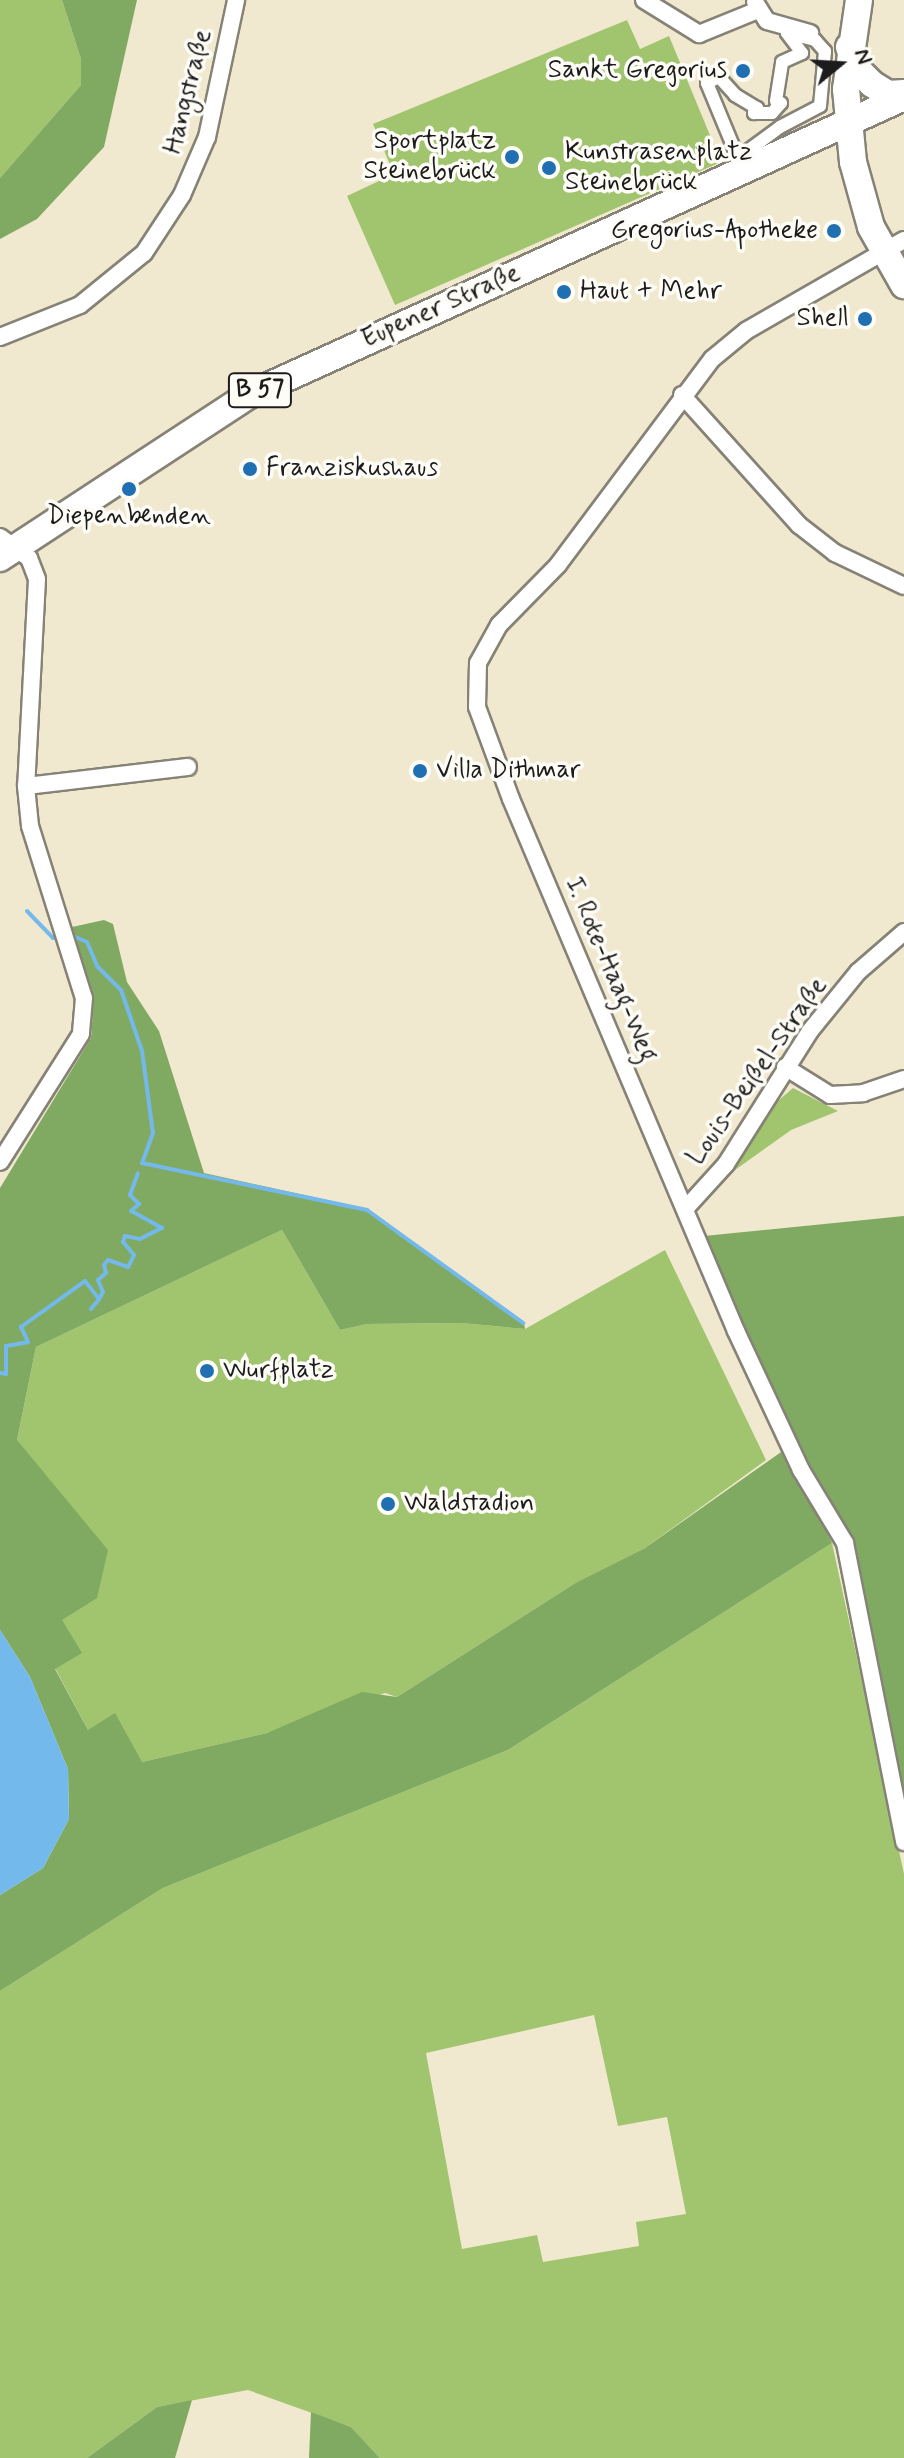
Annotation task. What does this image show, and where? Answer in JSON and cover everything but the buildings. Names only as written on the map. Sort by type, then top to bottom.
[{"type":"main road","points":[[859,0],[849,47],[848,125],[860,194],[893,246],[904,285]]},
{"type":"main road","name":"B 57","points":[[849,47],[858,70],[872,84],[888,94],[904,95]]},
{"type":"main road","name":"Eupener Straße","points":[[6,547],[183,435],[286,376],[848,125],[904,95]]},
{"type":"street","name":"Hangstraße","points":[[0,337],[80,305],[144,253],[182,195],[207,137],[236,0]]},
{"type":"street","points":[[644,0],[699,34],[756,5],[767,21],[810,33]]},
{"type":"street","points":[[787,33],[815,40],[825,51],[823,75],[816,111],[780,127],[738,158],[707,83],[719,77],[735,95],[757,108],[754,113],[772,113],[781,103],[776,101],[782,62],[802,53],[787,33]]},
{"type":"street","name":"I. Rote-Haag-Weg","points":[[893,246],[746,331],[712,359],[682,395],[558,565],[499,625],[478,663],[477,707],[511,799],[776,1418],[850,1558],[904,1842]]},
{"type":"street","points":[[682,395],[799,525],[835,553],[904,586]]},
{"type":"street","points":[[0,1162],[81,1034],[84,998],[30,826],[26,786],[37,579],[29,558],[6,547]]},
{"type":"street","points":[[26,786],[188,767]]},
{"type":"street","name":"Louis-Beißel-Straße","points":[[687,1207],[726,1164],[785,1067],[858,972],[904,932]]},
{"type":"street","points":[[785,1067],[830,1095],[863,1093],[904,1079]]},
{"type":"green space","points":[[0,0],[62,0],[81,59],[81,85],[0,178]]},
{"type":"green space","points":[[62,0],[137,0],[104,147],[37,219],[0,239],[0,178],[81,85],[81,59]]},
{"type":"green space","name":"Kunstrasenplatz Steinebrück","points":[[627,20],[640,49],[669,36],[721,162],[395,305],[347,196],[394,174],[373,124]]},
{"type":"green space","points":[[104,920],[113,924],[127,982],[159,1031],[204,1173],[368,1209],[524,1323],[525,1329],[461,1323],[367,1324],[340,1330],[282,1230],[36,1347],[17,1440],[108,1550],[97,1598],[62,1620],[82,1653],[55,1669],[88,1730],[115,1713],[142,1762],[267,1733],[362,1692],[397,1697],[577,1582],[645,1548],[784,1450],[832,1543],[508,1750],[163,1888],[0,1991],[0,1895],[43,1868],[69,1819],[68,1769],[30,1677],[0,1630],[0,1188],[91,1038],[94,996],[72,927]]},
{"type":"green space","points":[[793,1088],[838,1111],[791,1130],[728,1175],[771,1107]]},
{"type":"green space","points":[[904,1216],[904,1824],[852,1543],[794,1444],[704,1236]]},
{"type":"green space","name":"Waldstadion","points":[[282,1230],[340,1330],[367,1324],[461,1323],[525,1329],[665,1250],[766,1460],[645,1548],[577,1582],[397,1697],[385,1693],[267,1733],[142,1762],[88,1730],[55,1668],[62,1620],[17,1440],[36,1347]]},
{"type":"green space","points":[[832,1543],[904,1874],[904,2458],[380,2458],[351,2427],[248,2390],[157,2407],[87,2458],[0,2458],[0,1991],[163,1888],[508,1750]],"holes":[[[594,2015],[618,2126],[667,2117],[686,2214],[636,2222],[639,2246],[543,2262],[537,2235],[462,2249],[426,2053]]]},
{"type":"green space","points":[[192,2400],[175,2458],[87,2458],[157,2407]]},
{"type":"green space","points":[[311,2412],[351,2427],[380,2458],[309,2458]]},
{"type":"water","points":[[0,1630],[30,1677],[68,1769],[69,1819],[43,1868],[0,1895]]},
{"type":"waterway","points":[[27,911],[53,938],[61,936]]},
{"type":"waterway","points":[[70,935],[87,942],[97,966],[121,990],[142,1051],[153,1133],[142,1163],[367,1210],[523,1323]]},
{"type":"waterway","points":[[0,1373],[6,1374],[6,1346],[28,1342],[21,1327],[85,1281],[99,1299],[103,1292],[98,1280],[106,1273],[104,1265],[108,1260],[128,1267],[134,1255],[123,1242],[125,1236],[140,1239],[162,1228],[131,1211],[139,1204],[130,1195],[138,1173]]},
{"type":"waterway","points":[[91,1309],[99,1299]]},
{"type":"place","name":"Sankt Gregorius","points":[[743,71]]},
{"type":"place","name":"Sportplatz Steinebrück","points":[[512,157]]},
{"type":"place","name":"Kunstrasenplatz Steinebrück","points":[[549,168]]},
{"type":"place","name":"Gregorius-Apotheke","points":[[834,231]]},
{"type":"place","name":"Haut + Mehr","points":[[564,292]]},
{"type":"place","name":"Shell","points":[[865,319]]},
{"type":"place","name":"Franziskushaus","points":[[250,469]]},
{"type":"place","name":"Diepenbenden","points":[[129,489]]},
{"type":"place","name":"Villa Dithmar","points":[[420,771]]},
{"type":"place","name":"Wurfplatz","points":[[207,1371]]},
{"type":"place","name":"Waldstadion","points":[[388,1504]]}]
